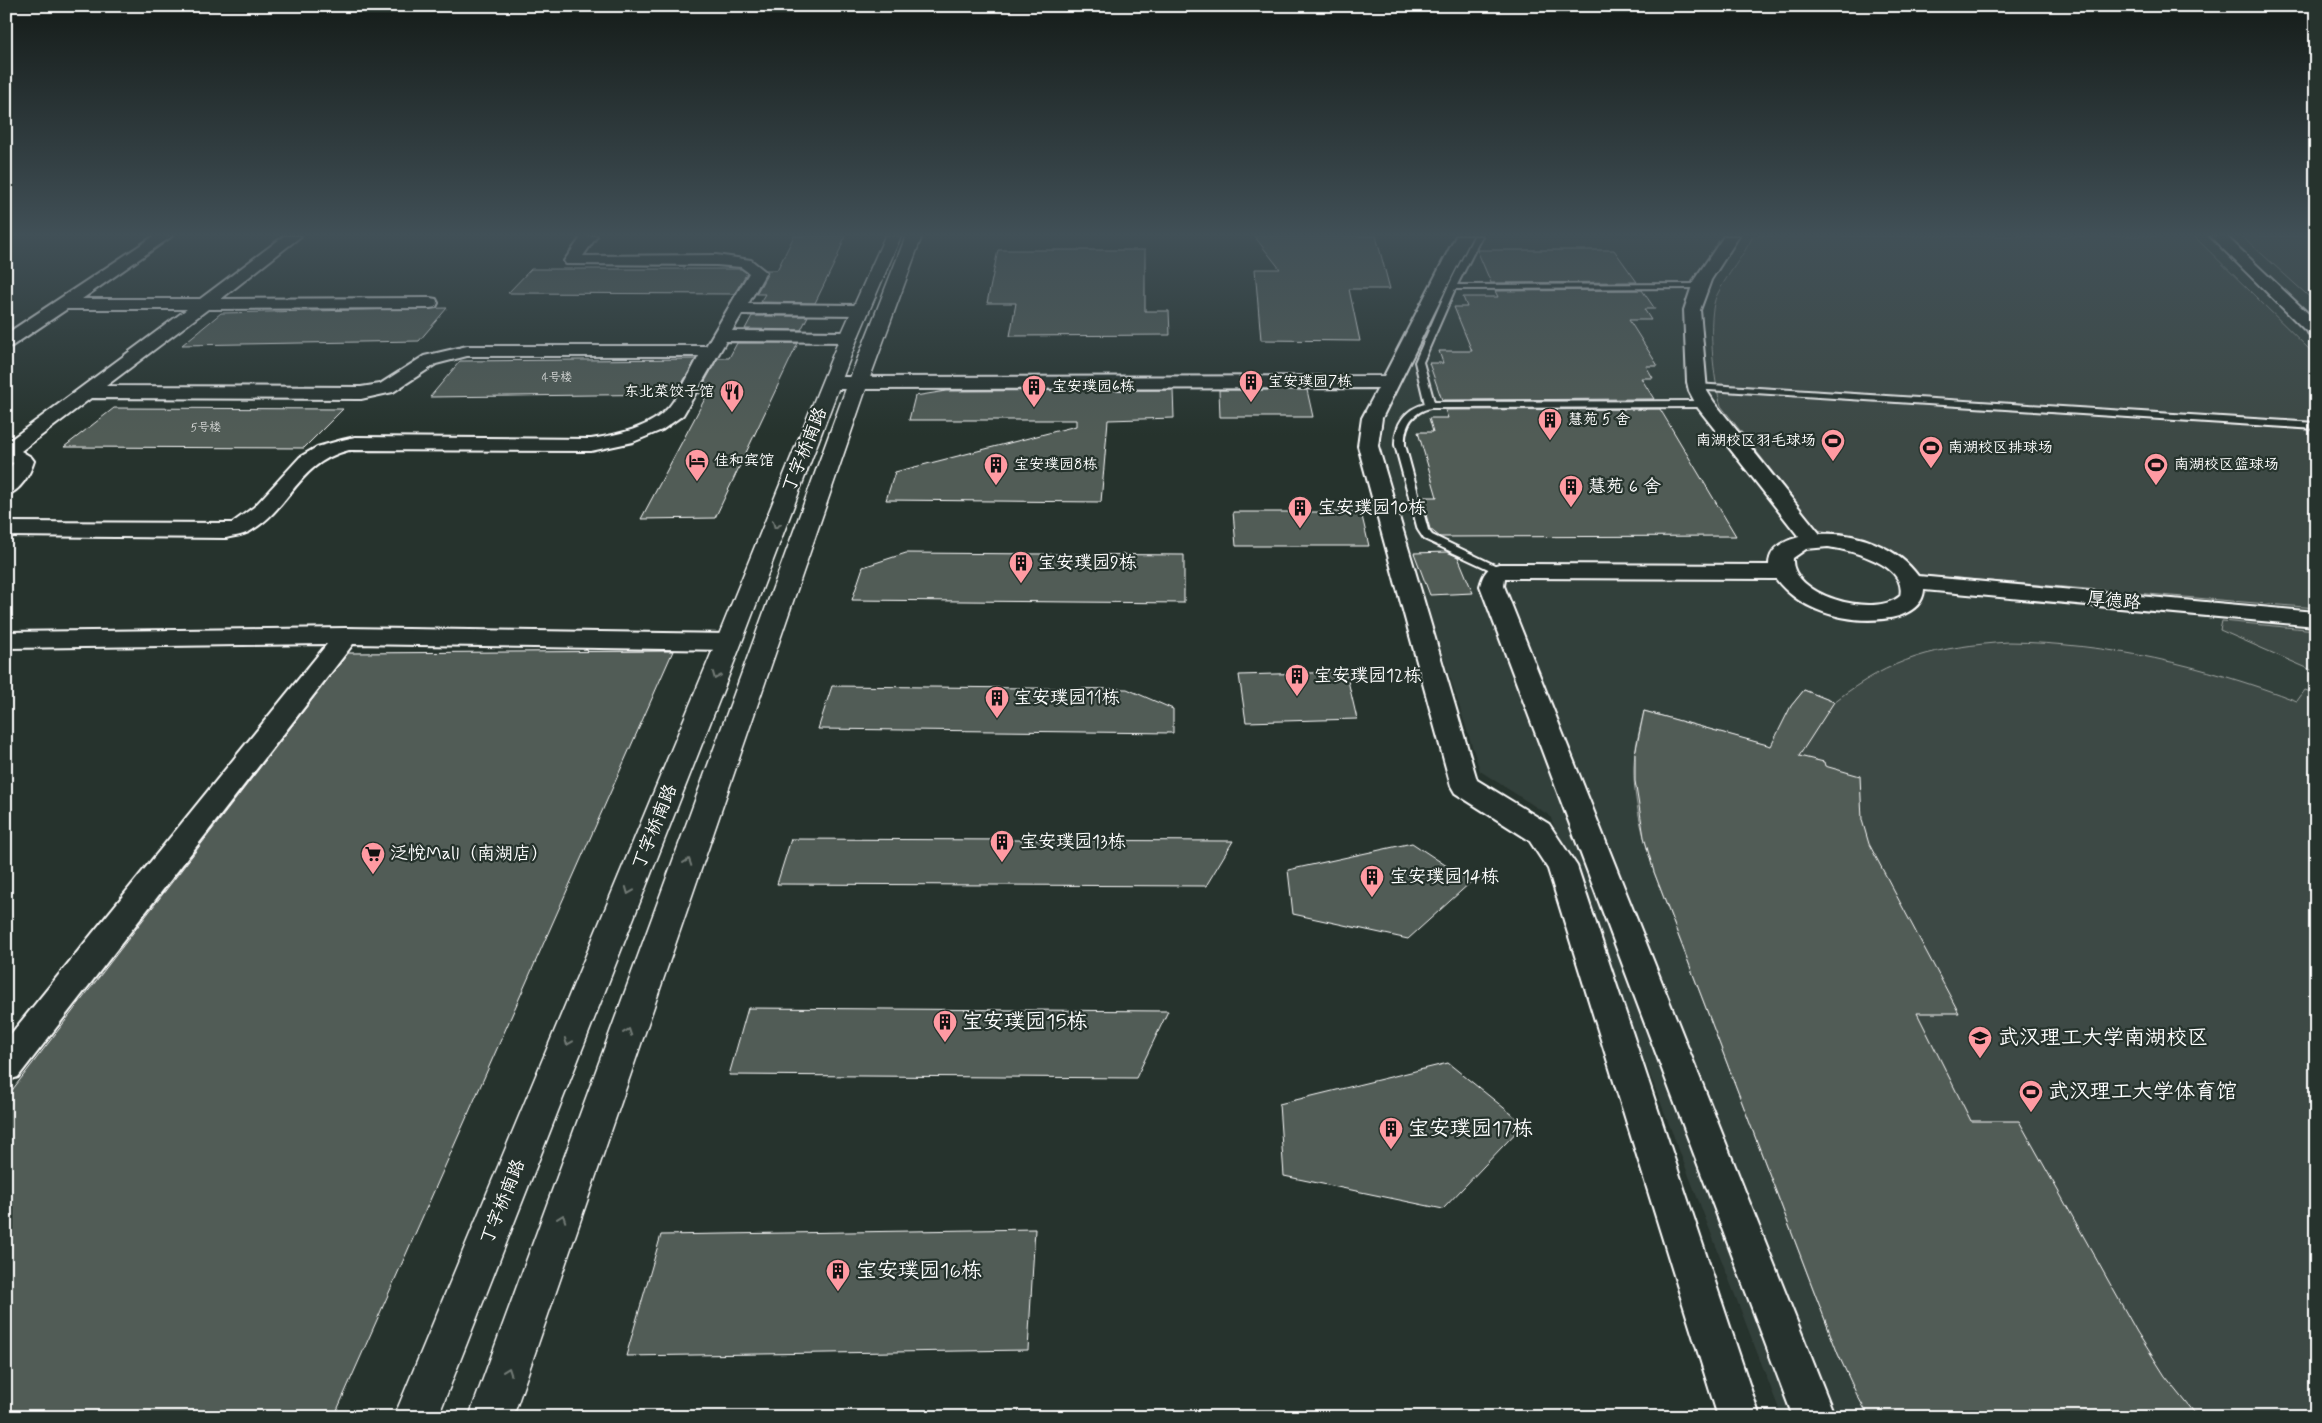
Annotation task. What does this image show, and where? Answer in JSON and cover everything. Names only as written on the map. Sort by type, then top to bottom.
[{"type":"main road","name":"丁字桥南路","points":[[491,1417],[845,383],[849,337],[863,302]]},
{"type":"main road","name":"丁字桥南路","points":[[416,1417],[729,642],[883,302]]},
{"type":"street","points":[[6,528],[226,531],[243,527],[258,514],[307,461],[319,454],[355,443],[591,445],[629,439],[656,427],[676,411],[740,302]]},
{"type":"street","points":[[1430,302],[1372,418],[1368,446],[1465,786],[1539,832],[1562,866],[1739,1417]]},
{"type":"street","points":[[1694,302],[1692,310],[1696,387],[1705,404],[1814,541]]},
{"type":"street","points":[[2286,302],[2316,331]]},
{"type":"street","points":[[6,342],[62,304],[430,303]]},
{"type":"street","points":[[6,490],[21,470],[24,461],[7,452],[205,304]]},
{"type":"street","points":[[736,309],[860,310]]},
{"type":"street","points":[[88,392],[361,393],[386,388],[430,360],[467,351],[849,337]]},
{"type":"street","points":[[845,383],[1390,382]]},
{"type":"street","points":[[1814,541],[1843,542],[1873,551],[1898,565],[1911,582],[1913,591],[1910,599],[1903,606],[1893,610],[1863,612],[1829,605],[1799,590],[1782,572],[1781,557],[1785,551],[1802,542],[1814,541]]},
{"type":"street","points":[[1782,572],[1517,570],[1499,571],[1494,577],[1492,586],[1814,1417]]},
{"type":"street","name":"厚德路","points":[[1911,582],[2316,620]]},
{"type":"street","points":[[6,640],[346,636],[729,642]]},
{"type":"street","points":[[6,1066],[346,636]]},
{"type":"lane","points":[[1430,404],[1419,362],[1445,302]]},
{"type":"lane","points":[[1696,387],[2316,426]]},
{"type":"lane","points":[[1499,571],[1428,537],[1423,530],[1400,445],[1399,433],[1402,425],[1413,411],[1430,404],[1705,404]]},
{"type":"shaded area","name":"武汉理工大学南湖校区","points":[[1437,302],[2316,302],[2316,1417],[1782,1417],[1550,816],[1480,771],[1381,463],[1381,445],[1386,409]]},
{"type":"shaded area","points":[[1715,302],[2262,302],[2316,356],[2316,608],[1919,575],[1896,558],[1872,545],[1846,536],[1818,530],[1721,406],[1712,350]]},
{"type":"shaded area","points":[[2222,621],[2316,630],[2316,672],[2220,630]]},
{"type":"shaded area","name":"武汉理工大学体育馆","points":[[2008,642],[2082,647],[2155,658],[2226,677],[2297,701],[2305,690],[2316,694],[2316,1417],[1869,1417],[1838,1354],[1654,872],[1639,813],[1634,783],[1635,753],[1644,711],[1773,747],[1791,706],[1804,690],[1834,702],[1876,674],[1916,657],[1959,647]]},
{"type":"building","points":[[1145,302],[1145,311],[1169,311],[1170,335],[1010,336],[1016,303],[987,303]]},
{"type":"building","points":[[1258,302],[1352,302],[1360,341],[1261,340]]},
{"type":"building","points":[[1465,302],[1650,302],[1655,309],[1644,309],[1651,320],[1629,320],[1658,366],[1646,366],[1653,378],[1641,378],[1654,399],[1442,400],[1429,363],[1443,363],[1439,351],[1472,351],[1454,307],[1467,307]]},
{"type":"building","points":[[447,308],[419,341],[182,345],[221,313]]},
{"type":"building","points":[[752,316],[808,316],[801,330],[745,329]]},
{"type":"building","points":[[737,343],[798,343],[715,518],[641,519],[708,393],[698,394],[718,358],[729,358]]},
{"type":"building","points":[[696,359],[676,394],[430,397],[460,361]]},
{"type":"building","points":[[1173,390],[1174,418],[1108,420],[1101,502],[886,500],[895,472],[1076,426],[1076,420],[909,420],[915,396],[946,391]]},
{"type":"building","name":"宝安璞园7栋","points":[[1219,390],[1307,390],[1313,417],[1220,417]]},
{"type":"building","points":[[114,408],[343,409],[304,448],[64,447]]},
{"type":"building","points":[[1660,409],[1736,536],[1440,537],[1430,529],[1421,497],[1437,497],[1418,432],[1433,432],[1429,418],[1448,418],[1445,410]]},
{"type":"building","name":"宝安璞园10栋","points":[[1233,512],[1361,512],[1369,546],[1236,546]]},
{"type":"building","points":[[1447,552],[1458,557],[1473,593],[1430,595],[1414,553]]},
{"type":"building","name":"宝安璞园9栋","points":[[906,553],[1184,555],[1184,603],[852,600],[863,567]]},
{"type":"building","name":"泛悦Mall（南湖店）","points":[[673,651],[334,1417],[6,1417],[6,1098],[348,653]]},
{"type":"building","name":"宝安璞园12栋","points":[[1346,672],[1357,719],[1246,722],[1239,675]]},
{"type":"building","name":"宝安璞园11栋","points":[[832,686],[1127,689],[1173,709],[1173,733],[818,729]]},
{"type":"building","points":[[1804,690],[1834,702],[1799,756],[1824,762],[1825,766],[1860,776],[1862,820],[1869,844],[1959,1013],[1917,1013],[1971,1121],[2019,1121],[2137,1332],[2165,1376],[2198,1417],[1869,1417],[1857,1395],[1838,1354],[1654,872],[1644,837],[1635,781],[1635,754],[1644,711],[1771,746],[1791,706]]},
{"type":"building","name":"宝安璞园13栋","points":[[791,839],[1233,841],[1206,886],[777,884]]},
{"type":"building","name":"宝安璞园14栋","points":[[1412,843],[1471,882],[1408,939],[1293,914],[1288,870]]},
{"type":"building","name":"宝安璞园15栋","points":[[748,1008],[1168,1011],[1136,1078],[729,1075]]},
{"type":"building","name":"宝安璞园17栋","points":[[1448,1063],[1524,1124],[1443,1209],[1284,1176],[1279,1104]]},
{"type":"building","name":"宝安璞园16栋","points":[[1035,1229],[1028,1350],[626,1356],[661,1235]]},
{"type":"place","name":"宝安璞园7栋","points":[[1251,403]]},
{"type":"place","name":"宝安璞园6栋","points":[[1034,408]]},
{"type":"place","name":"东北菜饺子馆","points":[[732,413]]},
{"type":"place","name":"慧苑 5 舍","points":[[1550,441]]},
{"type":"place","name":"南湖校区羽毛球场","points":[[1833,462]]},
{"type":"place","name":"南湖校区排球场","points":[[1931,469]]},
{"type":"place","name":"佳和宾馆","points":[[697,482]]},
{"type":"place","name":"宝安璞园8栋","points":[[996,486]]},
{"type":"place","name":"南湖校区篮球场","points":[[2156,486]]},
{"type":"place","name":"慧苑 6 舍","points":[[1571,508]]},
{"type":"place","name":"宝安璞园10栋","points":[[1300,529]]},
{"type":"place","name":"宝安璞园9栋","points":[[1021,584]]},
{"type":"place","name":"宝安璞园12栋","points":[[1297,697]]},
{"type":"place","name":"宝安璞园11栋","points":[[997,719]]},
{"type":"place","name":"宝安璞园13栋","points":[[1002,863]]},
{"type":"place","name":"泛悦Mall（南湖店）","points":[[373,875]]},
{"type":"place","name":"宝安璞园14栋","points":[[1372,898]]},
{"type":"place","name":"宝安璞园15栋","points":[[945,1043]]},
{"type":"place","name":"武汉理工大学南湖校区","points":[[1980,1059]]},
{"type":"place","name":"武汉理工大学体育馆","points":[[2031,1113]]},
{"type":"place","name":"宝安璞园17栋","points":[[1391,1150]]},
{"type":"place","name":"宝安璞园16栋","points":[[838,1292]]}]
